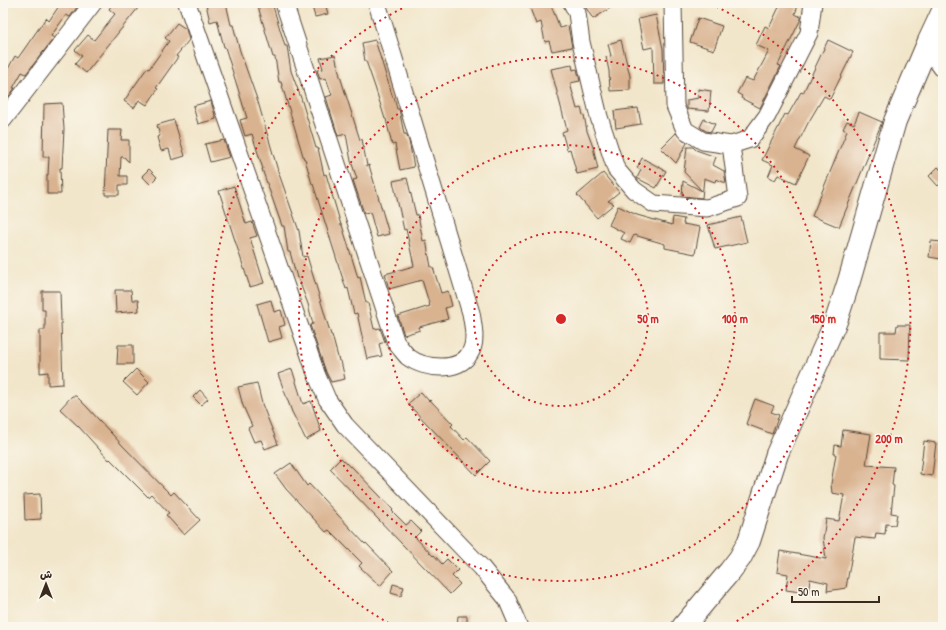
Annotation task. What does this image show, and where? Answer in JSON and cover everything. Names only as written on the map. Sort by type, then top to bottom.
[{"type":"main road","points":[[683,627],[740,558],[749,541],[777,454],[836,322],[894,121],[943,11]]},
{"type":"street","points":[[3,120],[93,3]]},
{"type":"street","points":[[187,3],[317,376],[327,399],[345,425],[481,568],[507,599],[519,627]]},
{"type":"street","points":[[284,3],[396,343],[409,357],[422,364],[437,367],[451,366],[464,362],[471,352],[474,328],[471,313],[377,3]]},
{"type":"street","points":[[572,3],[577,12],[581,42],[599,117],[616,169],[634,190],[654,204],[707,208],[738,198],[731,145]]},
{"type":"street","points":[[673,3],[675,106],[685,130],[703,141],[731,145],[750,139],[767,116],[809,33],[813,3]]},
{"type":"street","points":[[929,41],[934,57],[943,69]]},
{"type":"building","points":[[61,3],[80,3],[70,17],[66,15],[51,36],[54,38],[26,74],[22,72],[13,88],[15,88],[3,104],[3,78],[15,56],[18,58],[46,18],[49,21]]},
{"type":"building","points":[[113,3],[142,3],[86,73],[75,64],[82,56],[75,50],[88,35],[94,40],[115,14],[109,9]]},
{"type":"building","points":[[226,3],[231,25],[233,25],[240,51],[258,102],[278,171],[299,231],[303,257],[307,256],[339,361],[341,361],[345,379],[331,382],[326,372],[310,325],[313,324],[308,304],[297,278],[290,252],[288,252],[284,226],[282,226],[262,169],[252,134],[245,136],[240,120],[247,118],[224,47],[217,20],[210,22],[206,4]]},
{"type":"building","points":[[257,3],[272,3],[285,46],[287,46],[291,71],[316,148],[318,148],[324,175],[326,174],[358,278],[360,277],[374,329],[380,328],[385,342],[379,344],[382,356],[367,359],[357,313],[354,314],[348,288],[346,289],[281,82],[279,82],[275,57],[273,57]]},
{"type":"building","points":[[311,3],[325,3],[328,14],[315,17]]},
{"type":"building","points":[[528,3],[550,3],[560,28],[568,26],[572,47],[552,51],[549,41],[545,42],[541,22],[536,24]]},
{"type":"building","points":[[583,3],[618,3],[593,19]]},
{"type":"building","points":[[781,3],[799,3],[795,14],[801,17],[801,19],[778,65],[781,66],[760,108],[741,98],[742,96],[737,93],[745,78],[753,81],[769,51],[756,45],[765,26],[769,28]]},
{"type":"building","points":[[656,15],[663,49],[664,84],[654,84],[653,47],[644,49],[638,19]]},
{"type":"building","points":[[698,18],[722,26],[714,50],[690,42]]},
{"type":"building","points":[[177,23],[186,29],[189,40],[176,56],[178,57],[156,88],[158,89],[147,105],[139,100],[134,108],[124,101],[147,68],[149,69],[169,41],[165,38]]},
{"type":"building","points":[[375,40],[393,98],[394,97],[397,109],[399,109],[404,134],[406,134],[409,141],[414,167],[400,170],[395,144],[392,145],[386,119],[365,61],[362,43]]},
{"type":"building","points":[[621,40],[630,76],[630,90],[610,91],[609,71],[606,57],[611,56],[608,44]]},
{"type":"building","points":[[828,40],[853,52],[830,99],[824,96],[795,149],[809,156],[796,183],[778,175],[775,180],[768,177],[773,165],[762,160],[785,114],[788,115],[801,92],[803,93]]},
{"type":"building","points":[[335,55],[360,140],[362,139],[367,166],[369,165],[389,234],[377,237],[370,212],[364,213],[353,180],[357,179],[351,161],[346,134],[338,136],[326,97],[332,95],[326,78],[320,79],[317,70],[323,69],[320,58]]},
{"type":"building","points":[[572,65],[573,70],[577,69],[580,81],[570,83],[577,109],[581,108],[584,115],[598,169],[577,174],[570,149],[567,150],[562,132],[567,130],[551,69]]},
{"type":"building","points":[[698,89],[711,91],[709,111],[687,109],[687,100],[699,98]]},
{"type":"building","points":[[211,101],[216,119],[198,124],[193,106]]},
{"type":"building","points":[[62,103],[64,129],[62,168],[60,168],[61,194],[47,194],[49,157],[43,157],[44,104]]},
{"type":"building","points":[[638,108],[641,124],[616,128],[614,111]]},
{"type":"building","points":[[859,112],[882,122],[839,227],[812,216],[847,131],[843,129],[847,121],[854,124]]},
{"type":"building","points":[[704,119],[715,124],[711,132],[700,127]]},
{"type":"building","points":[[174,120],[185,156],[172,160],[169,149],[161,151],[157,137],[160,136],[157,125]]},
{"type":"building","points":[[108,130],[122,130],[121,140],[129,140],[129,162],[124,157],[121,157],[120,176],[127,176],[127,185],[119,185],[119,195],[105,195]]},
{"type":"building","points":[[676,133],[687,143],[676,163],[661,148]]},
{"type":"building","points":[[224,140],[230,157],[210,162],[205,144]]},
{"type":"building","points":[[687,147],[693,147],[696,150],[716,157],[713,165],[724,171],[726,183],[716,179],[715,182],[704,178],[702,198],[682,196],[683,181],[702,191],[684,172]]},
{"type":"building","points":[[642,158],[666,171],[656,188],[637,178],[641,170],[637,168]]},
{"type":"building","points":[[938,167],[943,172],[943,181],[938,186],[929,176]]},
{"type":"building","points":[[149,169],[157,177],[150,184],[142,176]]},
{"type":"building","points":[[603,173],[619,192],[608,201],[614,204],[597,218],[577,195]]},
{"type":"building","points":[[407,178],[416,215],[418,215],[423,241],[426,240],[431,267],[433,267],[441,293],[448,291],[452,306],[445,308],[448,319],[419,327],[420,330],[404,335],[398,316],[430,306],[422,280],[389,289],[385,274],[414,266],[393,181]]},
{"type":"building","points":[[234,186],[246,224],[252,222],[257,236],[250,238],[264,283],[250,287],[219,191]]},
{"type":"building","points":[[618,206],[637,215],[672,225],[673,217],[684,219],[683,224],[700,227],[695,254],[665,248],[665,244],[634,235],[630,243],[621,239],[624,233],[609,225]]},
{"type":"building","points":[[741,217],[747,242],[715,249],[708,225]]},
{"type":"building","points":[[931,241],[943,242],[941,259],[929,257]]},
{"type":"building","points":[[115,290],[131,290],[132,300],[138,300],[139,311],[116,313]]},
{"type":"building","points":[[42,291],[60,291],[63,384],[48,385],[48,372],[40,373],[40,330],[45,330],[45,310],[42,310]]},
{"type":"building","points":[[271,300],[274,312],[281,310],[285,325],[279,327],[282,338],[268,342],[257,304]]},
{"type":"building","points":[[897,325],[910,325],[909,360],[880,359],[880,332],[896,332]]},
{"type":"building","points":[[118,345],[133,345],[133,364],[117,364]]},
{"type":"building","points":[[136,369],[149,382],[137,395],[123,382]]},
{"type":"building","points":[[292,369],[303,404],[311,401],[321,431],[306,440],[292,412],[278,374]]},
{"type":"building","points":[[257,383],[262,404],[278,444],[265,449],[261,440],[254,442],[248,428],[252,426],[243,406],[238,387]]},
{"type":"building","points":[[200,390],[208,399],[201,405],[193,397]]},
{"type":"building","points":[[421,392],[453,424],[451,426],[464,440],[467,437],[490,461],[476,475],[408,404]]},
{"type":"building","points":[[72,396],[76,396],[171,495],[174,492],[200,520],[184,535],[166,515],[169,513],[151,494],[148,497],[110,459],[109,460],[79,427],[60,409]]},
{"type":"building","points":[[755,399],[774,406],[771,412],[779,415],[772,434],[746,424]]},
{"type":"building","points":[[843,430],[871,434],[866,465],[894,467],[892,485],[894,486],[891,513],[897,514],[895,525],[886,524],[885,534],[876,533],[875,539],[855,537],[846,588],[827,591],[828,583],[810,579],[808,593],[786,590],[788,574],[777,572],[780,551],[826,559],[823,538],[826,519],[839,521],[844,495],[832,493],[831,484],[836,454],[834,454],[835,445],[841,446]]},
{"type":"building","points":[[924,441],[936,443],[932,476],[920,474]]},
{"type":"building","points":[[341,458],[350,467],[351,466],[406,525],[411,521],[421,531],[415,537],[433,556],[434,555],[442,564],[447,559],[458,570],[452,576],[460,584],[450,594],[330,469]]},
{"type":"building","points":[[291,463],[307,486],[309,484],[365,544],[366,543],[393,571],[380,586],[359,566],[362,563],[329,530],[326,532],[286,489],[275,474]]},
{"type":"building","points":[[40,494],[41,519],[25,520],[24,495]]},
{"type":"building","points":[[393,584],[404,587],[401,596],[391,593]]},
{"type":"building","points":[[458,616],[467,616],[467,627],[457,627]]}]
